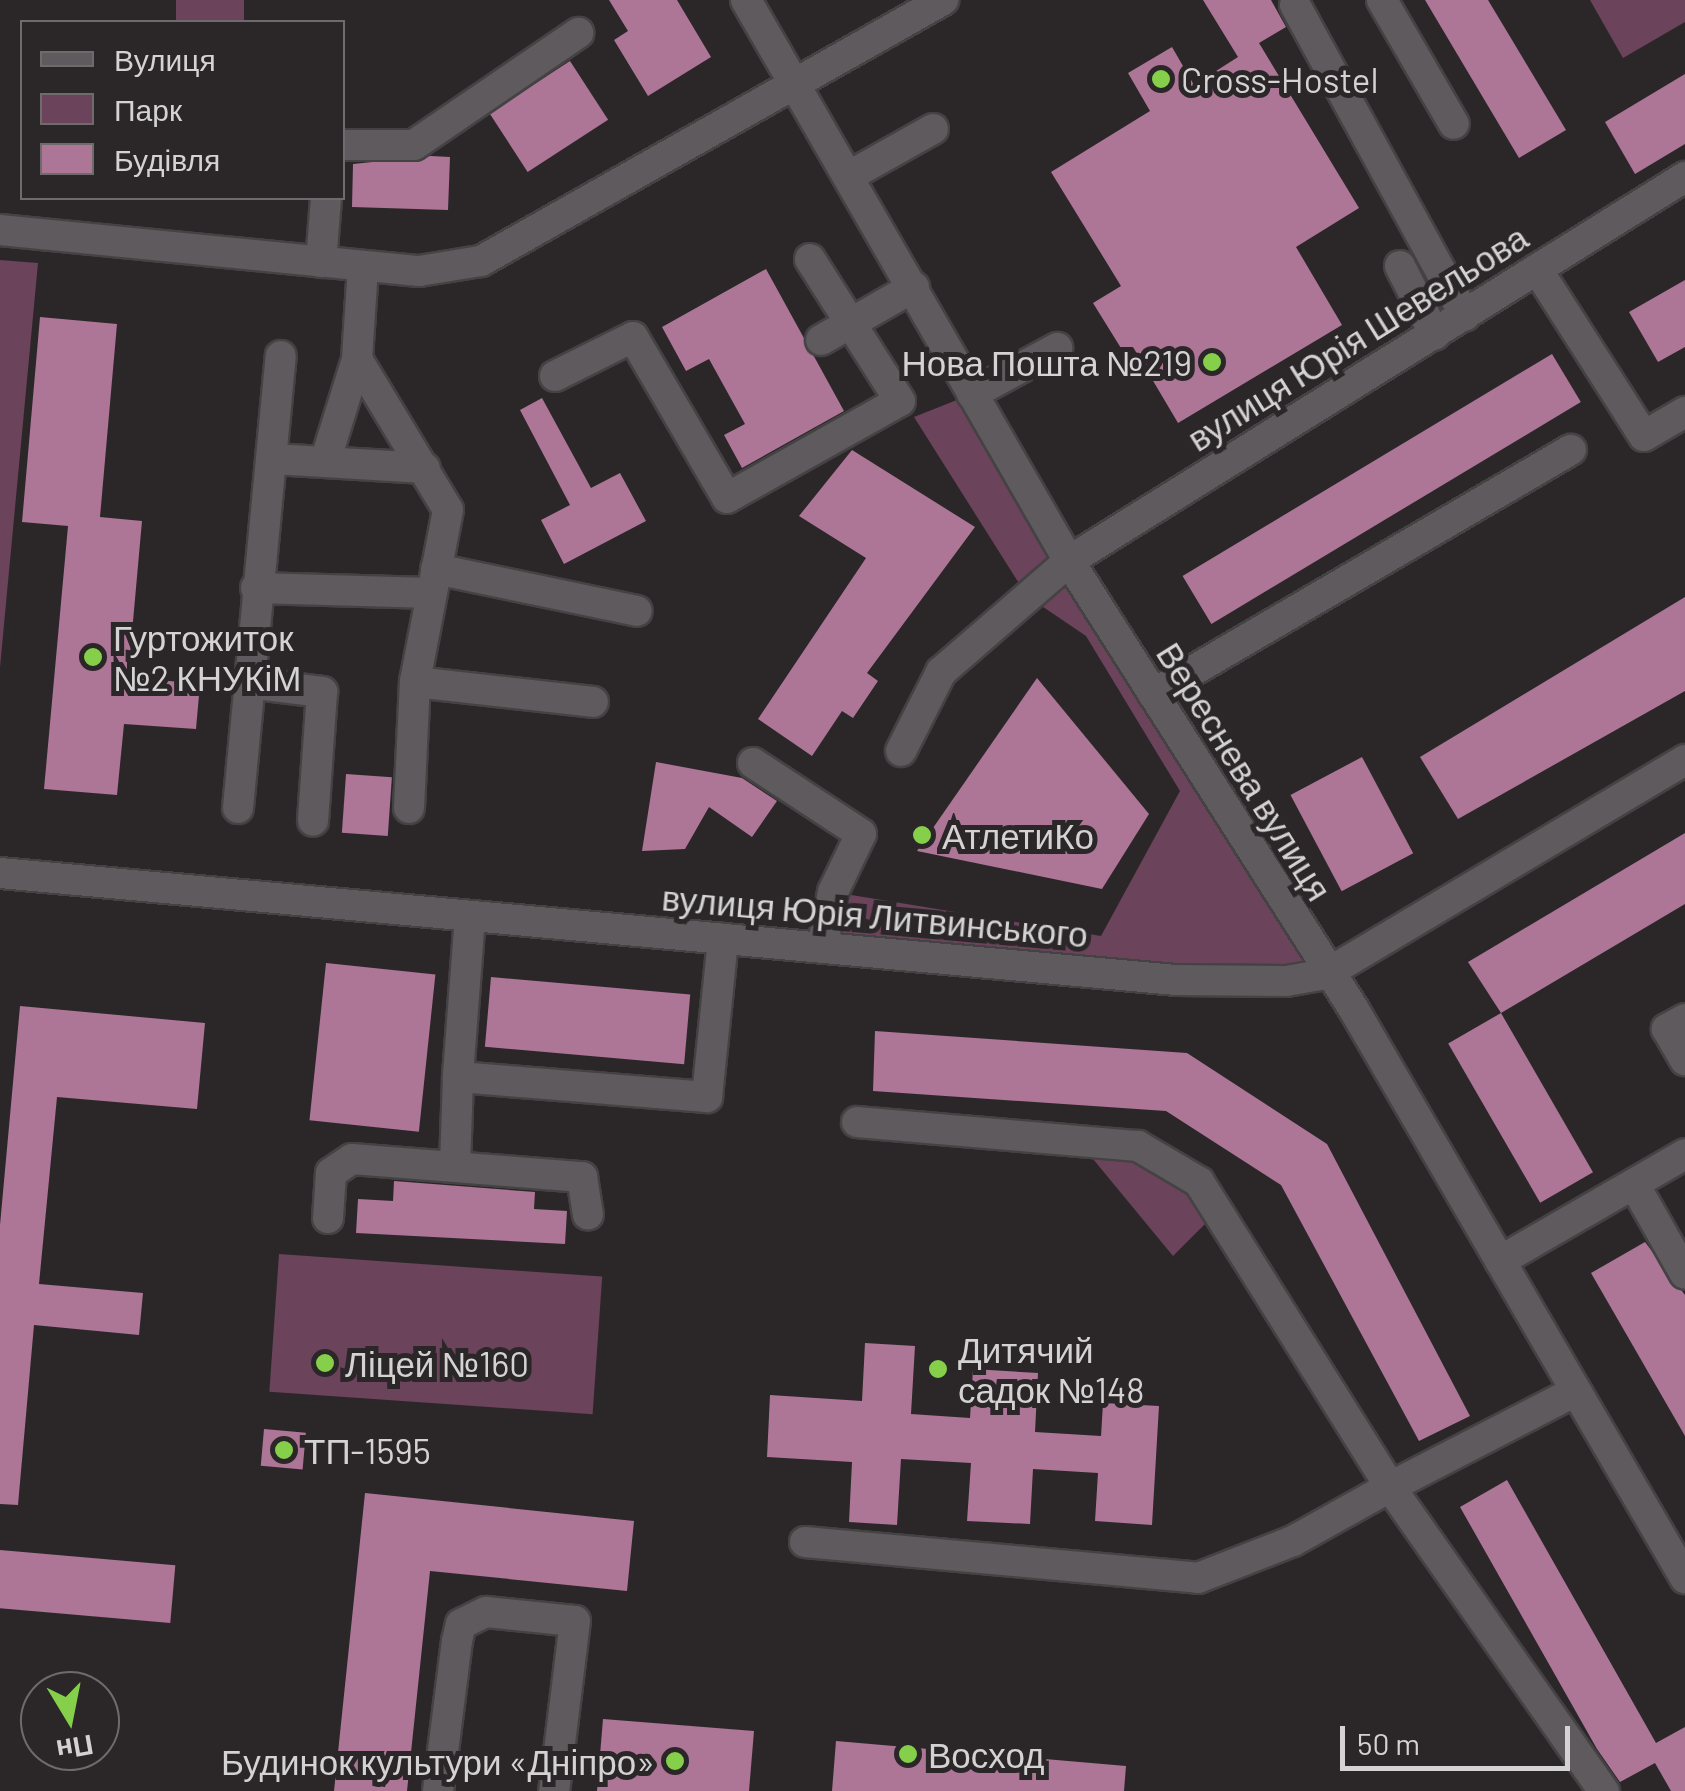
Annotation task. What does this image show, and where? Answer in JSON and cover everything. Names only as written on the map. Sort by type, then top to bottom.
[{"type":"street","name":"Вереснева вулиця","points":[[746,0],[851,175],[1069,561],[1500,1261],[1685,1578]]},
{"type":"street","points":[[0,230],[420,271],[481,261],[796,88],[943,0]]},
{"type":"street","points":[[1382,0],[1454,124]]},
{"type":"street","points":[[1295,5],[1465,315]]},
{"type":"street","points":[[345,145],[414,144],[578,34]]},
{"type":"street","points":[[851,175],[933,129]]},
{"type":"street","name":"вулиця Юрія Шевельова","points":[[901,751],[940,672],[1069,561],[1685,177]]},
{"type":"street","points":[[320,262],[326,200]]},
{"type":"street","points":[[556,376],[632,338],[727,498],[900,401],[810,259]]},
{"type":"street","points":[[325,462],[357,359],[362,266]]},
{"type":"street","points":[[1400,266],[1435,334]]},
{"type":"street","points":[[1537,269],[1644,436],[1685,412]]},
{"type":"street","points":[[821,340],[914,287]]},
{"type":"street","points":[[972,394],[1057,348]]},
{"type":"street","points":[[238,808],[280,356]]},
{"type":"street","points":[[357,359],[448,510],[415,682],[409,808]]},
{"type":"street","points":[[1154,694],[1571,450]]},
{"type":"street","points":[[273,459],[425,468]]},
{"type":"street","points":[[256,588],[433,581],[637,611]]},
{"type":"street","points":[[248,682],[322,692],[313,821]]},
{"type":"street","points":[[415,682],[593,702]]},
{"type":"street","name":"вулиця Юрія Литвинського","points":[[0,873],[1175,980],[1326,974],[1685,760]]},
{"type":"street","points":[[752,763],[861,834],[833,892],[822,948]]},
{"type":"street","points":[[454,1165],[470,916]]},
{"type":"street","points":[[458,1078],[707,1096],[724,940]]},
{"type":"street","points":[[1685,1020],[1667,1030],[1685,1060]]},
{"type":"street","points":[[857,1122],[1138,1146],[1198,1182],[1390,1487],[1604,1791]]},
{"type":"street","points":[[1500,1261],[1685,1154]]},
{"type":"street","points":[[328,1218],[331,1173],[342,1160],[582,1176],[588,1215]]},
{"type":"street","points":[[1634,1184],[1685,1274]]},
{"type":"street","points":[[805,1542],[1198,1578],[1293,1542],[1576,1391]]},
{"type":"street","points":[[438,1791],[456,1640],[461,1624],[486,1612],[575,1621],[554,1791]]},
{"type":"green space","points":[[176,0],[244,0],[244,20],[176,20]]},
{"type":"green space","points":[[1590,0],[1685,0],[1685,22],[1623,58]]},
{"type":"green space","points":[[0,260],[38,263],[0,667]]},
{"type":"green space","points":[[972,394],[1326,974],[822,948],[833,892],[1101,936],[1180,791],[1086,636],[1027,596],[914,417]]},
{"type":"green space","points":[[1079,1142],[1138,1146],[1220,1209],[1173,1256]]},
{"type":"green space","points":[[279,1254],[602,1277],[593,1414],[269,1392]]},
{"type":"building","points":[[609,0],[677,0],[711,57],[648,96],[614,40],[628,31]]},
{"type":"building","points":[[1203,0],[1271,0],[1286,27],[1259,43],[1359,208],[1296,247],[1342,325],[1178,423],[1133,347],[1124,353],[1093,303],[1121,286],[1051,172],[1150,111],[1128,73],[1172,47],[1194,85],[1238,57]]},
{"type":"building","points":[[1425,0],[1488,0],[1566,130],[1519,158]]},
{"type":"building","points":[[570,61],[608,120],[528,172],[489,113]]},
{"type":"building","points":[[1685,74],[1685,144],[1635,174],[1605,122]]},
{"type":"building","points":[[450,157],[448,210],[352,207],[353,164]]},
{"type":"building","points":[[766,269],[844,411],[742,468],[724,435],[745,424],[709,359],[686,371],[662,327]]},
{"type":"building","points":[[1685,280],[1685,347],[1658,362],[1629,312]]},
{"type":"building","name":"Гуртожиток №2 КНУКіМ","points":[[40,317],[117,324],[100,517],[142,521],[128,677],[200,684],[196,729],[124,724],[117,795],[44,789],[68,526],[22,522]]},
{"type":"building","points":[[1552,354],[1581,402],[1211,624],[1183,576]]},
{"type":"building","points":[[542,398],[591,488],[620,473],[646,521],[564,564],[541,520],[570,505],[520,410]]},
{"type":"building","points":[[852,450],[975,527],[867,673],[878,681],[853,718],[842,711],[812,756],[758,719],[866,558],[799,516]]},
{"type":"building","points":[[1685,597],[1685,691],[1458,819],[1420,757]]},
{"type":"building","points":[[1037,678],[1149,814],[1102,889],[917,851]]},
{"type":"building","points":[[1362,757],[1413,853],[1342,891],[1290,795]]},
{"type":"building","points":[[656,762],[742,778],[777,801],[752,837],[709,807],[685,849],[642,851]]},
{"type":"building","points":[[346,774],[392,777],[388,836],[342,833]]},
{"type":"building","points":[[1685,833],[1685,904],[1501,1013],[1468,962]]},
{"type":"building","points":[[326,963],[435,974],[419,1132],[309,1120]]},
{"type":"building","points":[[491,977],[690,994],[684,1064],[485,1047]]},
{"type":"building","points":[[20,1006],[205,1023],[197,1109],[57,1097],[39,1284],[143,1293],[139,1335],[34,1325],[18,1505],[0,1504],[0,1225]]},
{"type":"building","points":[[1501,1013],[1593,1172],[1540,1203],[1448,1044]]},
{"type":"building","points":[[875,1031],[1187,1053],[1327,1144],[1470,1416],[1419,1441],[1281,1185],[1166,1111],[873,1091]]},
{"type":"building","points":[[394,1181],[535,1192],[534,1209],[567,1211],[565,1244],[356,1233],[358,1199],[393,1201]]},
{"type":"building","points":[[1645,1242],[1685,1295],[1685,1436],[1591,1273]]},
{"type":"building","points":[[865,1343],[915,1346],[911,1414],[970,1418],[973,1369],[1038,1373],[1035,1432],[1101,1436],[1103,1403],[1159,1406],[1152,1525],[1095,1521],[1098,1473],[1033,1469],[1030,1524],[967,1521],[971,1463],[901,1459],[897,1525],[849,1522],[852,1462],[767,1457],[770,1395],[862,1401]]},
{"type":"building","name":"ТП-1595","points":[[264,1429],[306,1433],[303,1470],[261,1466]]},
{"type":"building","points":[[1507,1480],[1656,1743],[1685,1727],[1685,1791],[1671,1791],[1655,1763],[1620,1782],[1597,1749],[1460,1507]]},
{"type":"building","points":[[365,1493],[634,1521],[627,1591],[430,1571],[407,1791],[334,1791]]},
{"type":"building","points":[[0,1550],[175,1565],[170,1623],[0,1608]]},
{"type":"building","name":"Будинок культури «Дніпро»","points":[[603,1719],[754,1731],[749,1791],[597,1791]]},
{"type":"building","name":"Восход","points":[[836,1741],[1126,1766],[1124,1791],[832,1791]]},
{"type":"place","name":"Cross-Hostel","points":[[1161,79]]},
{"type":"place","name":"Нова Пошта №219","points":[[1212,362]]},
{"type":"place","name":"Гуртожиток №2 КНУКіМ","points":[[93,657]]},
{"type":"place","name":"АтлетиКо","points":[[922,835]]},
{"type":"place","name":"Ліцей №160","points":[[325,1363]]},
{"type":"place","name":"Дитячий садок №148","points":[[938,1369]]},
{"type":"place","name":"ТП-1595","points":[[284,1450]]},
{"type":"place","name":"Восход","points":[[908,1754]]},
{"type":"place","name":"Будинок культури «Дніпро»","points":[[675,1761]]}]
